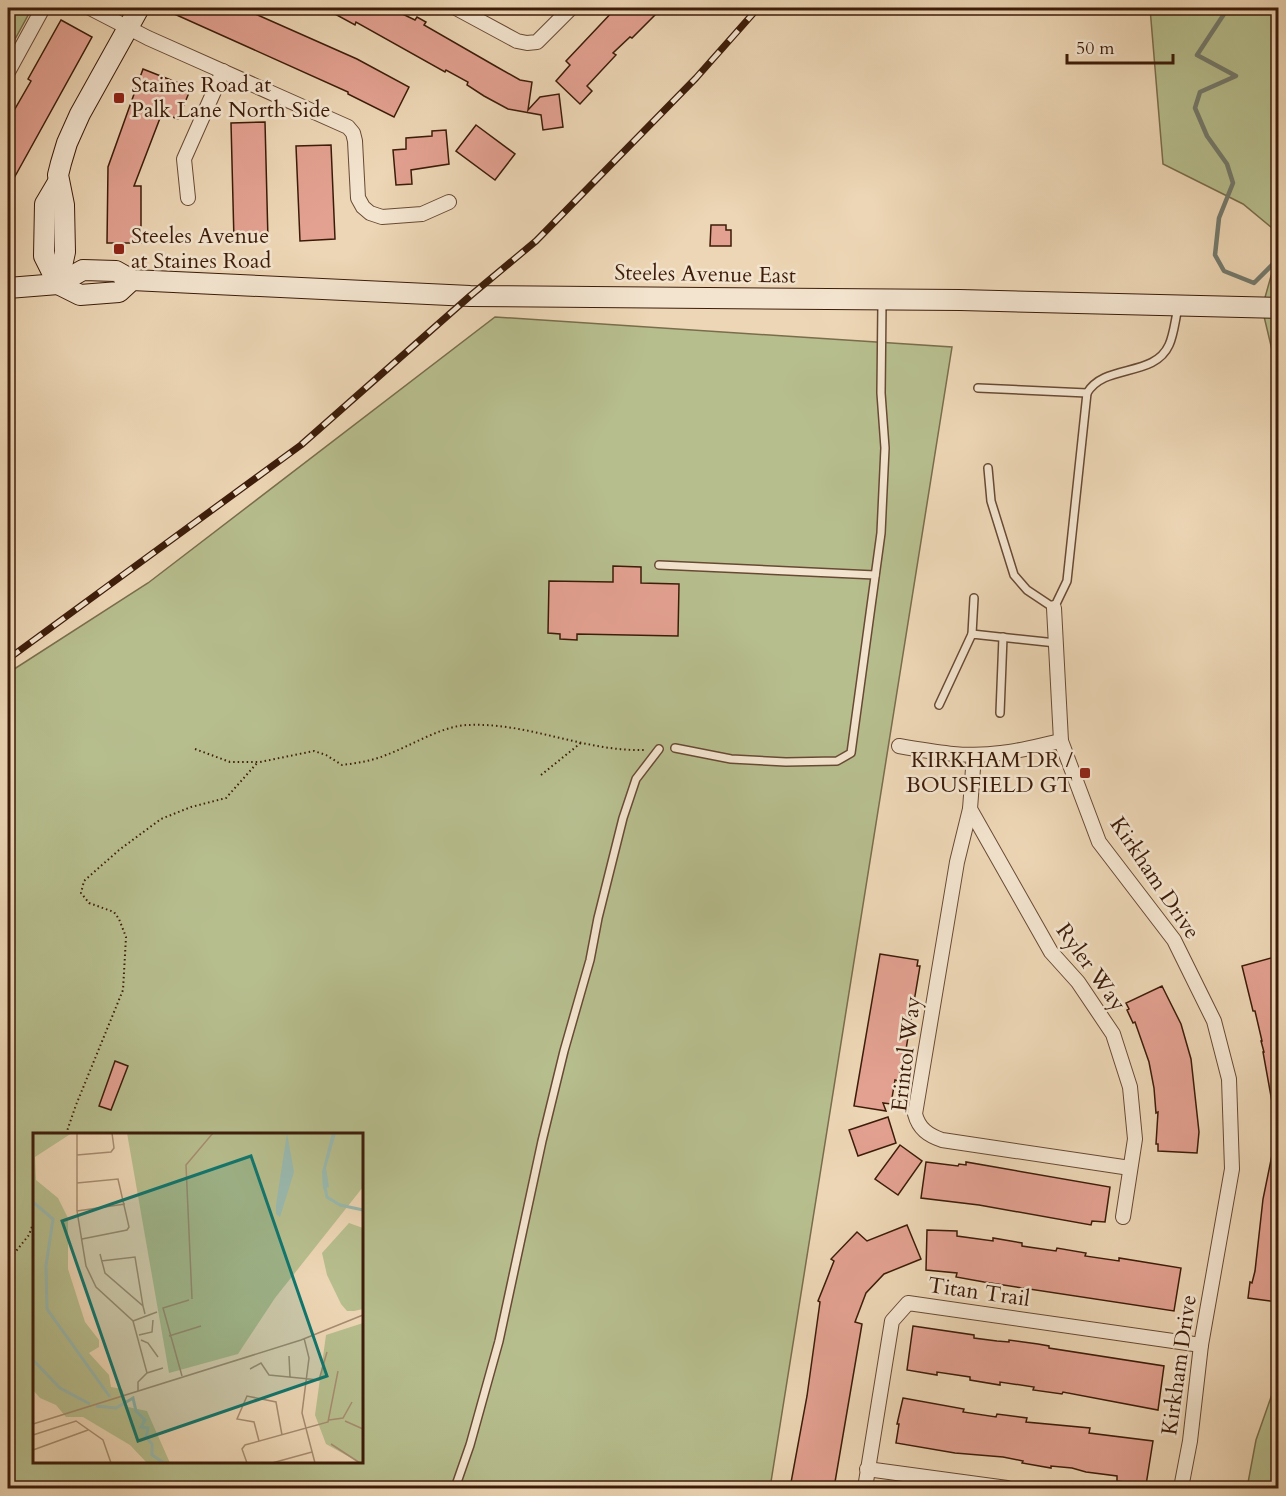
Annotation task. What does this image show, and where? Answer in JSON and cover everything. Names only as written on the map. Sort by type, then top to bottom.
[{"type":"main road","points":[[58,284],[44,256],[45,204],[58,182],[61,162],[72,132],[139,8]]},
{"type":"main road","name":"Steeles Avenue East","points":[[8,288],[58,284],[80,295],[119,292],[132,280],[470,296],[960,300],[1278,308]]},
{"type":"street","points":[[8,72],[43,8]]},
{"type":"street","points":[[90,8],[128,28],[348,128],[353,133],[355,141],[358,198],[370,213],[382,217],[422,214],[449,202]]},
{"type":"street","points":[[456,8],[517,41],[528,43],[537,42],[571,8]]},
{"type":"street","points":[[188,198],[184,159],[223,71]]},
{"type":"street","name":"Kirkham Drive","points":[[1054,608],[1061,741],[1100,842],[1174,940],[1214,1021],[1229,1080],[1232,1170],[1201,1346],[1190,1441],[1181,1488]]},
{"type":"street","points":[[899,746],[946,754],[974,755],[1002,753],[1061,741]]},
{"type":"street","points":[[970,809],[974,755]]},
{"type":"street","name":"Erintol Way","points":[[970,809],[957,862],[937,975],[915,1114],[918,1124],[924,1131],[942,1140],[1130,1168]]},
{"type":"street","name":"Ryler Way","points":[[970,809],[1051,952],[1078,982],[1113,1034],[1130,1087],[1134,1138],[1123,1217]]},
{"type":"street","name":"Titan Trail","points":[[865,1488],[892,1321],[908,1303],[1201,1346]]},
{"type":"street","points":[[867,1469],[1007,1488]]},
{"type":"lane","points":[[675,748],[731,759],[786,762],[837,761],[851,753],[881,533],[885,448],[881,393],[882,300]]},
{"type":"lane","points":[[988,468],[991,501],[1014,575],[1027,591],[1054,608],[1067,581],[1087,393],[1091,386],[1107,375],[1144,366],[1159,357],[1168,346],[1179,306]]},
{"type":"lane","points":[[978,388],[1087,393]]},
{"type":"lane","points":[[660,565],[875,575]]},
{"type":"lane","points":[[939,705],[972,634],[974,598]]},
{"type":"lane","points":[[972,634],[1056,643]]},
{"type":"lane","points":[[1000,713],[1003,637]]},
{"type":"lane","points":[[455,1488],[470,1445],[499,1341],[564,1051],[590,960],[623,818],[636,779],[659,749]]},
{"type":"path","points":[[195,749],[230,762],[258,762],[314,751],[342,765],[370,760],[410,746],[445,729],[466,724],[494,726],[621,751],[659,749]]},
{"type":"path","points":[[541,775],[582,742]]},
{"type":"path","points":[[66,1133],[123,990],[126,937],[114,912],[88,903],[81,893],[84,881],[119,850],[161,819],[190,807],[226,798],[258,762]]},
{"type":"path","points":[[8,1261],[29,1235],[33,1224]]},
{"type":"green space","points":[[8,8],[32,8],[8,52]]},
{"type":"green space","points":[[1150,8],[1278,8],[1278,352],[1272,350],[1262,308],[1275,262],[1272,228],[1243,204],[1163,164]]},
{"type":"green space","points":[[495,317],[952,347],[770,1488],[8,1488],[8,673],[148,583]]},
{"type":"green space","points":[[1278,1377],[1278,1488],[1247,1488],[1256,1440]]},
{"type":"building","points":[[161,8],[242,8],[357,59],[409,87],[394,117],[348,92]]},
{"type":"building","points":[[324,8],[390,8],[415,20],[417,17],[426,22],[424,25],[520,80],[532,82],[528,110],[540,97],[559,94],[563,127],[543,130],[541,115],[508,109],[467,85],[468,82],[446,70],[445,72],[356,22],[355,25]]},
{"type":"building","points":[[616,8],[662,8],[632,38],[630,37],[613,53],[616,55],[587,86],[592,91],[580,104],[556,81],[570,65],[566,61]]},
{"type":"building","points":[[61,20],[92,37],[8,189],[8,121],[31,81],[28,79]]},
{"type":"building","points":[[143,69],[191,88],[178,119],[162,113],[134,186],[141,186],[141,243],[107,243],[108,167]]},
{"type":"building","points":[[265,122],[268,240],[234,241],[231,123]]},
{"type":"building","points":[[476,125],[515,154],[495,180],[456,151]]},
{"type":"building","points":[[446,130],[449,164],[411,170],[412,184],[396,185],[393,150],[406,149],[406,138],[432,136],[432,131]]},
{"type":"building","points":[[331,145],[335,239],[300,241],[296,146]]},
{"type":"building","points":[[711,225],[726,225],[726,230],[731,230],[731,246],[710,246]]},
{"type":"building","points":[[613,566],[641,567],[641,583],[679,584],[678,636],[577,634],[577,640],[560,639],[560,634],[548,633],[549,581],[613,582]]},
{"type":"building","points":[[880,954],[918,960],[917,966],[920,966],[902,1073],[900,1073],[899,1081],[895,1080],[891,1104],[883,1103],[886,1111],[854,1106]]},
{"type":"building","points":[[1278,956],[1278,1101],[1272,1102],[1262,1041],[1242,966]]},
{"type":"building","points":[[1162,986],[1181,1024],[1191,1059],[1199,1132],[1197,1153],[1158,1151],[1158,1144],[1156,1144],[1158,1112],[1156,1113],[1149,1062],[1135,1022],[1133,1023],[1127,1010],[1129,1009],[1126,1003]]},
{"type":"building","points":[[115,1061],[128,1066],[111,1110],[99,1106]]},
{"type":"building","points":[[888,1117],[896,1143],[858,1156],[849,1130]]},
{"type":"building","points":[[900,1145],[922,1161],[898,1195],[875,1179]]},
{"type":"building","points":[[1273,1150],[1278,1151],[1278,1302],[1248,1298],[1250,1282],[1252,1283],[1255,1271],[1263,1199]]},
{"type":"building","points":[[926,1162],[958,1166],[959,1164],[966,1165],[966,1162],[1110,1187],[1105,1222],[1092,1221],[1091,1225],[979,1205],[921,1198]]},
{"type":"building","points":[[907,1225],[921,1259],[884,1274],[866,1293],[855,1322],[862,1324],[834,1488],[790,1488],[807,1396],[820,1302],[818,1301],[834,1261],[831,1259],[857,1232],[867,1241]]},
{"type":"building","points":[[927,1230],[957,1231],[957,1236],[993,1241],[993,1238],[1022,1243],[1022,1246],[1056,1251],[1057,1248],[1086,1253],[1085,1256],[1119,1261],[1119,1258],[1181,1268],[1174,1311],[984,1282],[956,1277],[957,1273],[926,1270]]},
{"type":"building","points":[[913,1326],[974,1335],[974,1338],[1038,1344],[1049,1346],[1049,1348],[1164,1366],[1158,1410],[1063,1392],[1062,1394],[1033,1390],[1034,1387],[1000,1382],[1000,1385],[970,1380],[970,1377],[907,1370]]},
{"type":"building","points":[[903,1398],[964,1409],[963,1412],[996,1417],[997,1414],[1027,1418],[1026,1422],[1090,1428],[1089,1433],[1153,1441],[1146,1485],[1117,1481],[1117,1476],[1072,1468],[1051,1466],[1051,1468],[1003,1457],[955,1453],[896,1443],[899,1424],[897,1424]]},
{"type":"waterway","points":[[1228,8],[1197,55],[1236,76],[1200,92],[1195,108],[1207,136],[1227,164],[1233,183],[1219,218],[1215,255],[1224,271],[1254,283],[1278,259]]},
{"type":"railway","points":[[8,659],[301,445],[536,241],[696,78],[758,8]]},
{"type":"place","name":"Staines Road at Palk Lane North Side","points":[[119,98]]},
{"type":"place","name":"Steeles Avenue at Staines Road","points":[[119,249]]},
{"type":"place","name":"KIRKHAM DR / BOUSFIELD GT","points":[[1085,773]]}]
